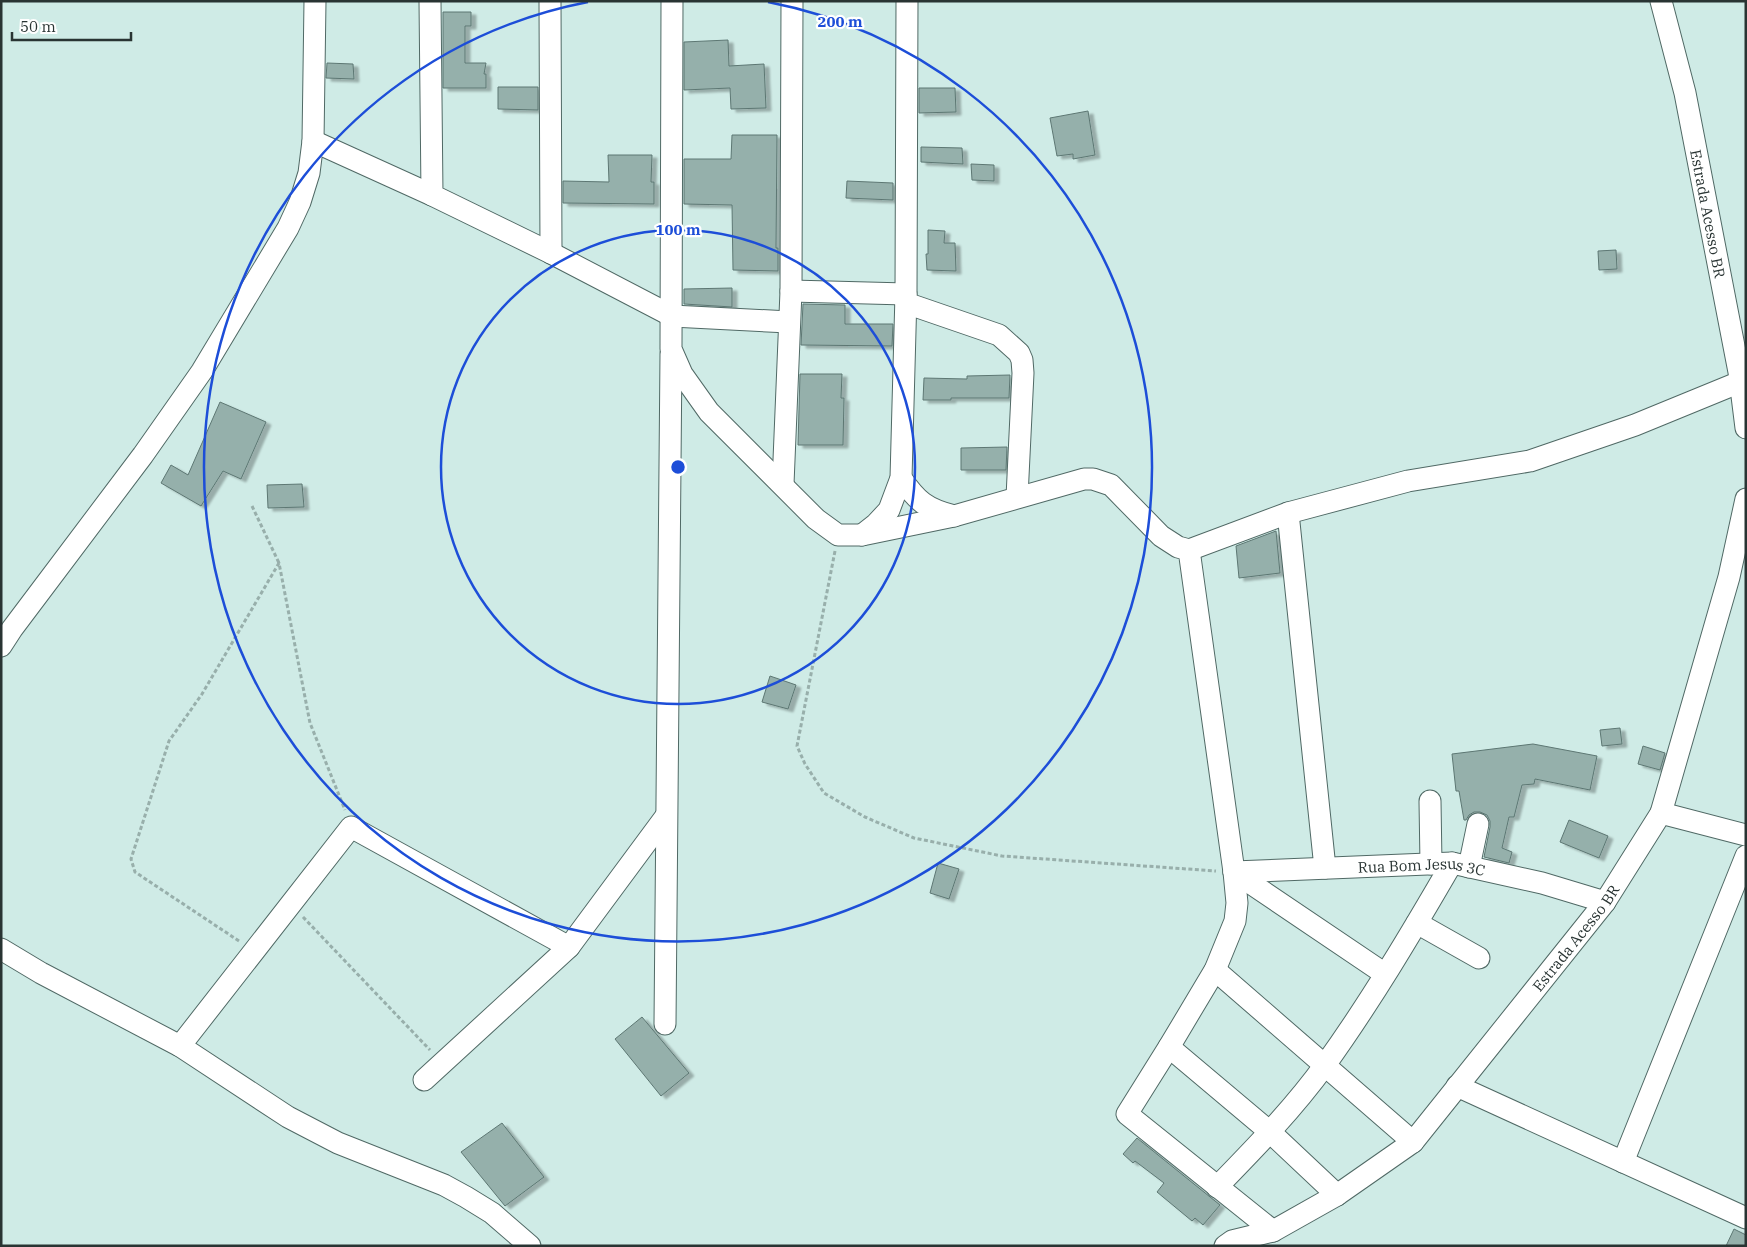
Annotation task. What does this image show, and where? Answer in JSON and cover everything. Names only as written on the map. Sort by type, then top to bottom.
[{"type":"street","points":[[1,646],[143,455],[202,371],[288,228],[300,202],[308,173],[313,141],[315,1]]},
{"type":"street","points":[[430,1],[432,194]]},
{"type":"street","points":[[550,1],[551,253]]},
{"type":"street","points":[[665,1024],[672,316],[672,1]]},
{"type":"street","points":[[783,484],[790,291],[792,1]]},
{"type":"street","points":[[862,536],[889,510],[901,478],[906,299],[907,1]]},
{"type":"street","name":"Estrada Acesso BR","points":[[1662,1],[1685,93],[1740,382],[1746,428]]},
{"type":"street","points":[[313,141],[432,194],[672,316],[789,322]]},
{"type":"street","points":[[790,291],[906,299],[999,335],[1019,353],[1022,360],[1023,373],[1017,497]]},
{"type":"street","points":[[671,349],[682,374],[709,412],[816,519],[838,535],[862,536],[954,516],[1084,479],[1093,479],[1111,485],[1161,536],[1178,546],[1190,550],[1288,513],[1408,481],[1530,461],[1635,425],[1740,382]]},
{"type":"street","points":[[901,478],[911,493],[924,504],[936,512],[954,516]]},
{"type":"street","name":"Estrada Acesso BR","points":[[1225,1246],[1232,1242],[1273,1231],[1337,1195],[1413,1142],[1605,902],[1661,813],[1728,577],[1746,499]]},
{"type":"street","points":[[1288,513],[1325,868]]},
{"type":"street","points":[[1190,550],[1234,872],[1237,903],[1235,921],[1215,970],[1170,1047],[1127,1114],[1273,1231]]},
{"type":"street","points":[[1430,801],[1431,864]]},
{"type":"street","points":[[1661,813],[1746,835]]},
{"type":"street","points":[[424,1080],[569,947],[666,816]]},
{"type":"street","points":[[1217,1187],[1270,1132],[1324,1065],[1417,923],[1460,865],[1478,824]]},
{"type":"street","points":[[180,1046],[351,827],[569,947]]},
{"type":"street","points":[[1623,1162],[1746,856]]},
{"type":"street","name":"Rua Bom Jesus 3C","points":[[1234,872],[1431,864],[1460,865],[1542,882],[1605,902]]},
{"type":"street","points":[[1234,872],[1385,974]]},
{"type":"street","points":[[1417,923],[1479,958]]},
{"type":"street","points":[[1,949],[180,1046],[288,1118],[338,1143],[444,1185],[466,1197],[492,1213],[530,1246]]},
{"type":"street","points":[[1215,970],[1413,1142]]},
{"type":"street","points":[[1170,1047],[1270,1132],[1337,1195]]},
{"type":"street","points":[[1457,1086],[1746,1218]]},
{"type":"path","points":[[252,506],[279,563],[310,723],[351,827]]},
{"type":"path","points":[[838,535],[797,746],[805,764],[824,792],[865,817],[914,838],[963,849],[1002,856],[1234,872]]},
{"type":"path","points":[[254,951],[135,872],[131,859],[169,740],[202,694],[279,563]]},
{"type":"path","points":[[290,904],[443,1063]]},
{"type":"building","points":[[443,12],[471,12],[471,26],[465,26],[465,63],[486,63],[484,74],[486,74],[486,88],[443,88]]},
{"type":"building","points":[[728,40],[729,66],[764,64],[766,108],[731,109],[730,88],[684,90],[684,42]]},
{"type":"building","points":[[327,63],[353,64],[354,79],[326,78]]},
{"type":"building","points":[[498,87],[538,87],[538,110],[498,109]]},
{"type":"building","points":[[919,88],[955,88],[956,112],[919,113]]},
{"type":"building","points":[[1088,111],[1095,155],[1073,159],[1073,154],[1057,156],[1050,118]]},
{"type":"building","points":[[732,135],[777,135],[776,248],[778,248],[778,271],[733,270],[732,205],[684,204],[684,159],[731,159]]},
{"type":"building","points":[[921,147],[962,148],[963,164],[921,162]]},
{"type":"building","points":[[608,155],[652,155],[651,182],[654,182],[654,204],[563,203],[563,181],[609,182]]},
{"type":"building","points":[[971,164],[994,165],[994,181],[972,180]]},
{"type":"building","points":[[847,181],[893,183],[893,200],[846,198]]},
{"type":"building","points":[[928,230],[945,231],[944,243],[955,243],[956,271],[927,270]]},
{"type":"building","points":[[1616,250],[1617,269],[1599,270],[1598,251]]},
{"type":"building","points":[[732,288],[732,307],[684,304],[684,289]]},
{"type":"building","points":[[803,304],[845,305],[845,324],[893,324],[892,346],[801,345]]},
{"type":"building","points":[[800,374],[842,374],[841,398],[844,398],[843,445],[798,445]]},
{"type":"building","points":[[1010,375],[1009,398],[923,400],[924,378],[967,379],[967,376]]},
{"type":"building","points":[[220,402],[266,422],[241,479],[223,471],[201,506],[161,483],[171,465],[188,475]]},
{"type":"building","points":[[1007,447],[1006,470],[961,470],[961,448]]},
{"type":"building","points":[[302,484],[304,507],[268,508],[267,485]]},
{"type":"building","points":[[1276,531],[1280,573],[1239,578],[1236,546]]},
{"type":"building","points":[[770,676],[796,685],[788,709],[762,702]]},
{"type":"building","points":[[1620,728],[1622,744],[1602,746],[1600,730]]},
{"type":"building","points":[[1533,744],[1597,756],[1590,790],[1535,779],[1534,784],[1522,785],[1514,817],[1509,817],[1502,848],[1512,852],[1509,863],[1484,857],[1490,821],[1487,815],[1480,812],[1474,812],[1464,820],[1459,791],[1456,791],[1452,754]]},
{"type":"building","points":[[1643,746],[1665,753],[1660,770],[1638,764]]},
{"type":"building","points":[[1569,820],[1608,836],[1599,858],[1560,842]]},
{"type":"building","points":[[938,863],[959,869],[949,899],[930,893]]},
{"type":"building","points":[[642,1017],[689,1073],[661,1096],[615,1039]]},
{"type":"building","points":[[502,1123],[544,1177],[505,1206],[461,1152]]},
{"type":"building","points":[[1137,1138],[1220,1205],[1203,1225],[1195,1218],[1192,1221],[1157,1192],[1164,1183],[1135,1161],[1133,1163],[1123,1154]]},
{"type":"building","points":[[1734,1229],[1746,1235],[1746,1246],[1726,1246]]}]
